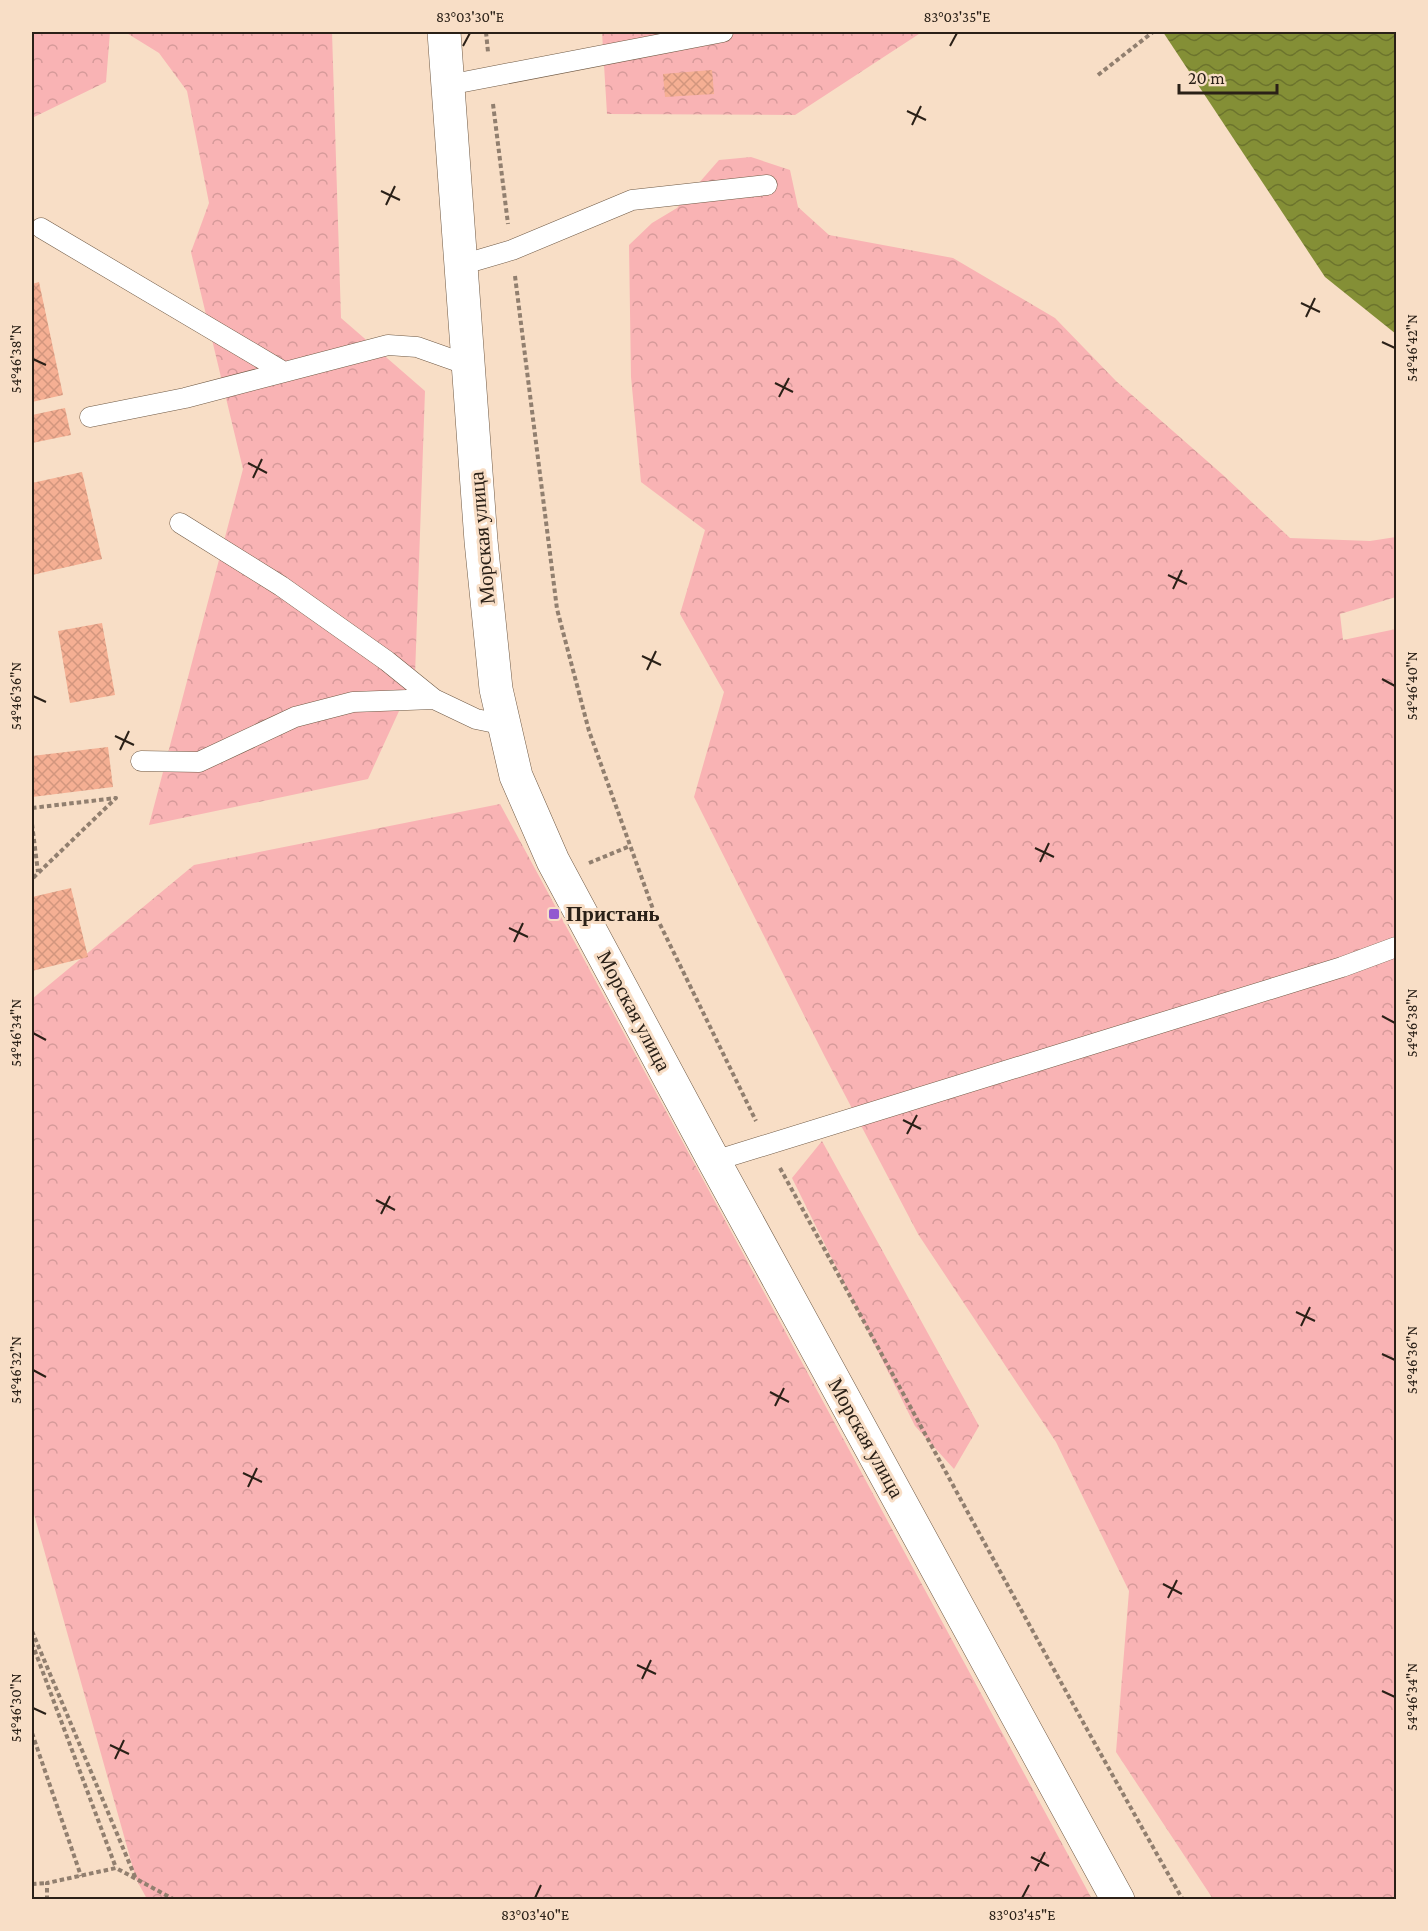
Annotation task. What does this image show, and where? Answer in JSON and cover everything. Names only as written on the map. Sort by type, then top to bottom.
[{"type":"street","name":"Морская улица","points":[[444,32],[481,541],[496,689],[516,776],[554,861],[714,1161],[1118,1899]]},
{"type":"lane","points":[[448,85],[723,32]]},
{"type":"lane","points":[[461,265],[512,250],[632,200],[767,185]]},
{"type":"lane","points":[[40,228],[284,372]]},
{"type":"lane","points":[[90,417],[185,398],[388,345],[417,347],[468,365]]},
{"type":"lane","points":[[180,523],[281,586],[387,662],[434,699],[476,719],[505,725]]},
{"type":"lane","points":[[141,761],[199,762],[295,717],[353,702],[434,699]]},
{"type":"lane","points":[[714,1161],[1342,967],[1396,947]]},
{"type":"path","points":[[486,32],[557,609],[589,731],[654,912],[767,1144],[1091,1738],[1183,1899]]},
{"type":"path","points":[[1098,75],[1153,32]]},
{"type":"path","points":[[32,808],[116,798],[32,879]]},
{"type":"path","points":[[32,824],[38,872]]},
{"type":"path","points":[[32,1631],[136,1879]]},
{"type":"path","points":[[32,1643],[116,1868],[175,1899]]},
{"type":"path","points":[[32,1733],[81,1876]]},
{"type":"path","points":[[32,1884],[47,1883],[116,1868]]},
{"type":"path","points":[[47,1883],[47,1899]]},
{"type":"green space","points":[[32,32],[110,32],[106,82],[32,118]]},
{"type":"green space","points":[[125,32],[332,32],[341,318],[425,391],[415,676],[368,779],[149,825],[243,469],[191,252],[209,203],[187,91],[159,53]]},
{"type":"green space","points":[[602,32],[922,32],[795,115],[607,114]]},
{"type":"green space","points":[[751,157],[790,170],[798,207],[829,235],[953,258],[1055,318],[1116,381],[1223,475],[1290,538],[1370,541],[1396,537],[1396,597],[1340,614],[1343,640],[1396,629],[1396,1899],[1213,1899],[1116,1752],[1129,1591],[1056,1442],[918,1234],[825,1057],[694,797],[724,692],[680,614],[705,530],[641,482],[631,377],[629,245],[652,223],[677,208],[719,160]]},
{"type":"green space","points":[[500,804],[1092,1899],[147,1899],[136,1879],[32,1507],[32,999],[194,865]]},
{"type":"green space","points":[[822,1141],[979,1426],[954,1469],[915,1426],[792,1178]]},
{"type":"water","points":[[1163,32],[1396,32],[1396,334],[1325,277]]},
{"type":"building","points":[[712,70],[714,94],[665,97],[663,74]]},
{"type":"building","points":[[39,282],[63,395],[32,402],[32,284]]},
{"type":"building","points":[[65,408],[71,435],[32,443],[32,415]]},
{"type":"building","points":[[82,472],[102,559],[32,575],[32,483]]},
{"type":"building","points":[[102,623],[115,695],[70,703],[58,631]]},
{"type":"building","points":[[108,747],[113,787],[32,797],[32,756]]},
{"type":"building","points":[[71,888],[88,957],[32,971],[32,897]]},
{"type":"place","name":"Пристань","points":[[554,914]]}]
